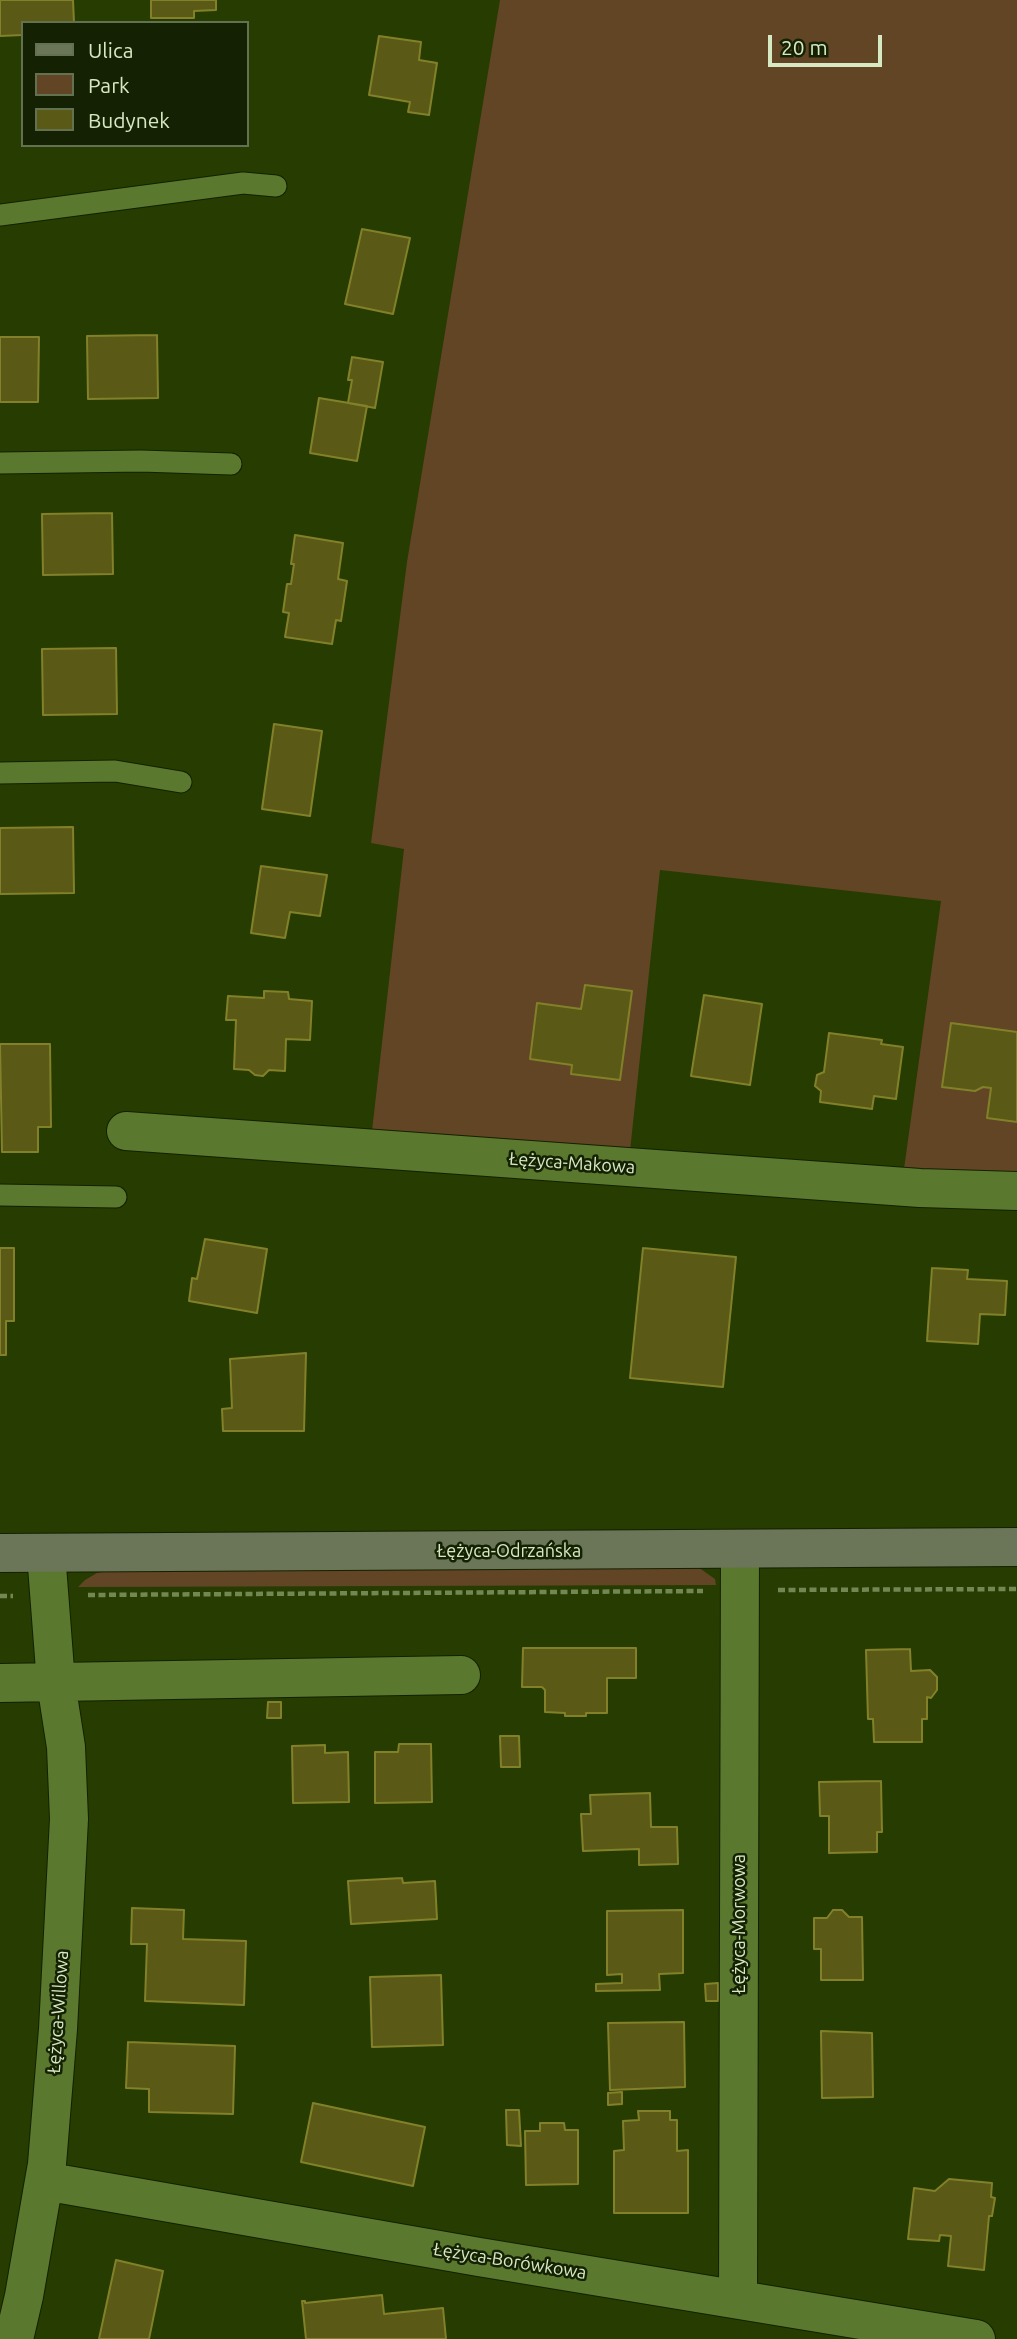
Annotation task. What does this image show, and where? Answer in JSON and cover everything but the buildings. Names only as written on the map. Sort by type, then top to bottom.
[{"type":"main road","name":"Łężyca-Odrzańska","points":[[0,1553],[1017,1547]]},
{"type":"street","name":"Łężyca-Makowa","points":[[126,1131],[920,1188],[1017,1191]]},
{"type":"street","name":"Łężyca-Morwowa","points":[[738,2298],[740,1550]]},
{"type":"street","name":"Łężyca-Willowa","points":[[14,2339],[44,2181],[58,2029],[69,1819],[66,1747],[56,1683],[46,1553]]},
{"type":"street","points":[[0,1683],[461,1675]]},
{"type":"street","name":"Łężyca-Borówkowa","points":[[44,2181],[976,2339]]},
{"type":"lane","points":[[0,215],[243,183],[276,186]]},
{"type":"lane","points":[[0,463],[141,461],[231,464]]},
{"type":"lane","points":[[0,773],[115,771],[181,782]]},
{"type":"lane","points":[[0,1195],[116,1197]]},
{"type":"path","points":[[0,1596],[1017,1589]]},
{"type":"green space","points":[[500,0],[1017,0],[1017,1175],[904,1169],[941,901],[660,870],[630,1151],[372,1131],[404,849],[371,843],[407,562]]},
{"type":"green space","points":[[698,1567],[715,1579],[716,1585],[78,1587],[97,1573],[108,1571]]}]
